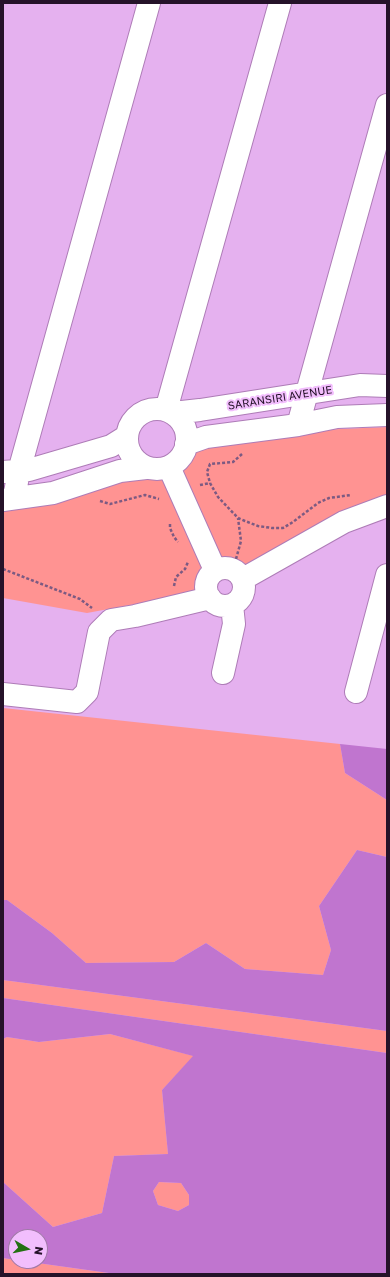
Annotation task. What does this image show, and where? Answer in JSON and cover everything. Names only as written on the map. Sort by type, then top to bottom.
[{"type":"street","points":[[146,468],[132,455],[128,446],[127,436],[130,426],[135,418],[144,412],[153,409],[170,412],[180,420],[185,428],[187,438],[182,457],[175,464],[169,467],[156,469],[146,468],[120,471],[53,493],[8,499],[11,472],[149,3]]},
{"type":"street","points":[[170,412],[280,3]]},
{"type":"street","points":[[298,425],[387,105]]},
{"type":"street","name":"SARANSIRI AVENUE","points":[[170,412],[200,410],[360,385],[387,386]]},
{"type":"street","points":[[186,444],[206,437],[298,425],[337,417],[387,415]]},
{"type":"street","points":[[11,472],[29,470],[111,446],[127,436]]},
{"type":"street","points":[[169,467],[231,573],[244,585],[242,597],[237,602],[232,605],[220,606],[214,603],[207,593],[206,586],[210,574],[231,573],[344,522],[387,506]]},
{"type":"street","points":[[356,692],[387,575]]},
{"type":"street","points":[[3,694],[77,702],[87,692],[99,632],[111,620],[135,616],[210,598]]},
{"type":"street","points":[[223,672],[234,624],[232,605]]},
{"type":"path","points":[[246,450],[232,462],[210,464],[207,472],[210,483],[218,497],[238,518],[258,526],[283,528],[318,503],[329,498],[353,495]]},
{"type":"path","points":[[98,501],[110,504],[145,495],[157,497],[164,502]]},
{"type":"path","points":[[231,573],[241,541],[238,518]]},
{"type":"path","points":[[170,521],[170,528],[174,538],[180,544]]},
{"type":"path","points":[[180,605],[174,586],[176,577],[186,569],[190,558]]},
{"type":"path","points":[[3,570],[80,599],[94,610],[105,626]]},
{"type":"shaded area","points":[[387,427],[387,494],[249,566],[235,558],[203,563],[197,576],[195,593],[87,613],[3,598],[3,505],[137,474],[161,478],[182,469],[197,451],[231,440],[295,431]]},
{"type":"shaded area","points":[[3,708],[340,744],[345,773],[387,800],[387,857],[357,850],[319,906],[331,950],[323,975],[245,969],[206,943],[174,962],[86,963],[52,933],[7,900],[3,900]]},
{"type":"shaded area","points":[[340,744],[387,749],[387,800],[345,773]]},
{"type":"shaded area","points":[[357,850],[387,857],[387,1031],[3,980],[3,900],[7,900],[52,933],[86,963],[174,962],[206,943],[245,969],[323,975],[331,950],[319,906]]},
{"type":"shaded area","points":[[3,980],[387,1031],[387,1053],[3,998]]},
{"type":"shaded area","points":[[3,998],[387,1053],[387,1274],[116,1274],[48,1264],[48,1229],[8,1229],[8,1259],[3,1258],[3,1182],[53,1227],[102,1213],[114,1156],[168,1154],[162,1090],[193,1056],[110,1034],[39,1042],[7,1037],[3,1039]],"holes":[[[159,1182],[181,1183],[189,1195],[189,1205],[178,1211],[158,1205],[153,1191]]]},
{"type":"shaded area","points":[[110,1034],[194,1056],[162,1090],[168,1154],[114,1156],[102,1213],[53,1227],[3,1182],[3,1039],[7,1037],[39,1042]]},
{"type":"shaded area","points":[[159,1182],[181,1183],[189,1195],[189,1205],[178,1211],[158,1205],[153,1191]]},
{"type":"shaded area","points":[[3,1258],[8,1259],[8,1269],[48,1269],[48,1264],[116,1274],[3,1274]]}]
